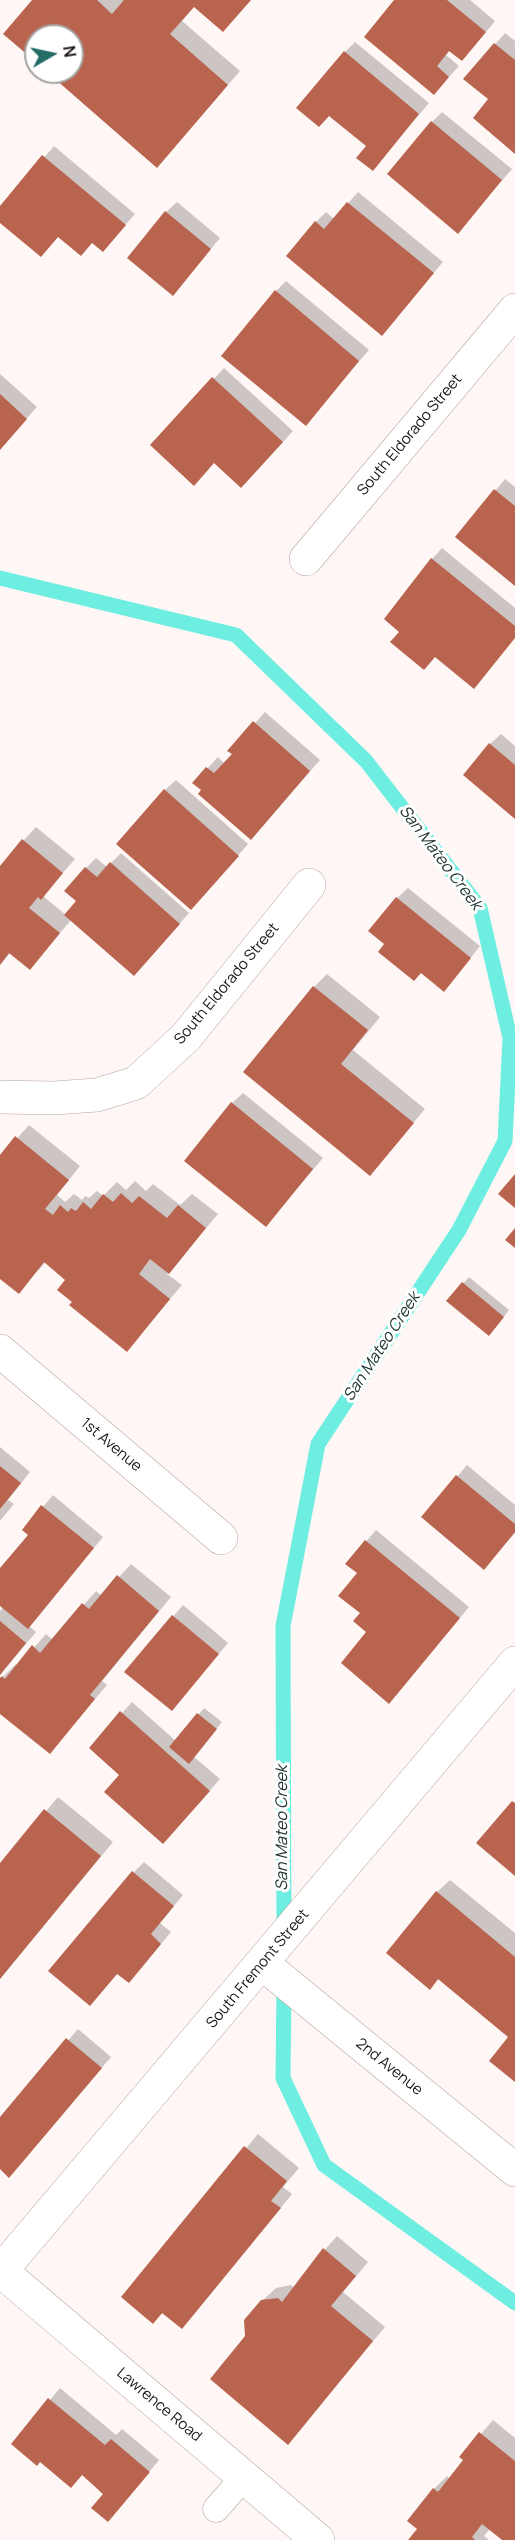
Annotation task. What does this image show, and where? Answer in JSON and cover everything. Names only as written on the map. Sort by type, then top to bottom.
[{"type":"street","name":"South Eldorado Street","points":[[306,559],[515,310]]},
{"type":"street","name":"South Eldorado Street","points":[[0,1097],[54,1098],[97,1095],[136,1083],[186,1037],[309,885]]},
{"type":"street","name":"1st Avenue","points":[[0,1351],[221,1538]]},
{"type":"street","name":"South Fremont Street","points":[[0,2271],[263,1964],[515,1663]]},
{"type":"street","name":"2nd Avenue","points":[[263,1964],[515,2170]]},
{"type":"street","name":"Lawrence Road","points":[[0,2271],[318,2540]]},
{"type":"lane","points":[[216,2509],[244,2477]]},
{"type":"building","points":[[32,0],[97,0],[112,14],[124,0],[251,0],[223,32],[194,7],[170,34],[228,85],[157,168],[61,84],[84,84],[84,24],[24,24],[24,52],[3,34]]},
{"type":"building","points":[[394,0],[447,0],[486,32],[462,61],[449,51],[437,66],[449,77],[434,95],[364,37]]},
{"type":"building","points":[[494,43],[515,60],[515,154],[473,118],[488,99],[463,79]]},
{"type":"building","points":[[344,51],[419,114],[373,171],[356,158],[366,146],[329,116],[319,127],[296,108]]},
{"type":"building","points":[[431,121],[502,180],[458,234],[387,174]]},
{"type":"building","points":[[42,155],[126,225],[103,252],[92,243],[81,256],[58,237],[41,257],[0,223],[0,206]]},
{"type":"building","points":[[347,202],[434,273],[382,336],[286,256],[315,221],[324,229]]},
{"type":"building","points":[[165,211],[211,249],[173,296],[127,258]]},
{"type":"building","points":[[275,290],[359,361],[306,426],[221,356]]},
{"type":"building","points":[[212,377],[283,442],[241,488],[214,463],[194,486],[150,445]]},
{"type":"building","points":[[0,394],[27,419],[0,450]]},
{"type":"building","points":[[494,489],[515,506],[515,586],[455,537]]},
{"type":"building","points":[[431,558],[515,626],[515,638],[474,689],[435,657],[424,670],[390,642],[399,632],[384,619]]},
{"type":"building","points":[[253,721],[310,771],[251,840],[198,794],[201,790],[192,783],[206,767],[214,773],[232,754],[227,751]]},
{"type":"building","points":[[489,743],[515,765],[515,819],[463,775]]},
{"type":"building","points":[[164,789],[239,856],[191,910],[116,844]]},
{"type":"building","points":[[22,839],[63,873],[41,900],[38,897],[29,908],[60,933],[30,970],[9,953],[0,965],[0,866]]},
{"type":"building","points":[[110,862],[180,924],[134,976],[64,915],[76,901],[64,891],[85,867],[97,877]]},
{"type":"building","points":[[396,897],[471,958],[444,992],[421,973],[414,981],[378,952],[384,944],[368,931]]},
{"type":"building","points":[[313,986],[368,1030],[341,1064],[414,1123],[370,1176],[243,1072]]},
{"type":"building","points":[[231,1102],[313,1169],[266,1227],[184,1161]]},
{"type":"building","points":[[15,1136],[69,1180],[45,1209],[53,1215],[60,1205],[68,1212],[71,1208],[76,1211],[83,1202],[91,1209],[103,1194],[113,1202],[121,1193],[132,1203],[139,1196],[167,1218],[178,1205],[206,1228],[169,1274],[150,1259],[139,1274],[170,1299],[127,1352],[69,1305],[72,1302],[57,1290],[65,1280],[44,1262],[19,1294],[0,1279],[0,1155]]},
{"type":"building","points":[[515,1174],[515,1208],[498,1194]]},
{"type":"building","points":[[515,1228],[515,1248],[505,1240]]},
{"type":"building","points":[[462,1282],[504,1317],[489,1336],[446,1301]]},
{"type":"building","points":[[0,1466],[21,1483],[0,1509]]},
{"type":"building","points":[[456,1475],[515,1524],[515,1532],[484,1570],[421,1517]]},
{"type":"building","points":[[41,1505],[94,1548],[28,1629],[0,1606],[0,1568],[28,1535],[22,1530]]},
{"type":"building","points":[[365,1540],[460,1618],[389,1704],[341,1663],[366,1632],[353,1621],[360,1613],[338,1596],[357,1573],[345,1564]]},
{"type":"building","points":[[117,1575],[159,1611],[90,1695],[95,1699],[50,1754],[0,1714],[0,1678],[2,1676],[5,1679],[32,1645],[40,1653],[82,1603],[89,1609]]},
{"type":"building","points":[[172,1615],[219,1654],[172,1711],[124,1672]]},
{"type":"building","points":[[0,1621],[26,1643],[0,1675]]},
{"type":"building","points":[[120,1711],[210,1791],[163,1844],[104,1792],[119,1775],[89,1748]]},
{"type":"building","points":[[197,1713],[217,1729],[189,1764],[169,1747]]},
{"type":"building","points":[[512,1801],[515,1803],[515,1876],[476,1843]]},
{"type":"building","points":[[44,1809],[101,1856],[0,1979],[0,1863]]},
{"type":"building","points":[[132,1871],[174,1906],[151,1934],[161,1944],[129,1983],[117,1974],[90,2006],[48,1971]]},
{"type":"building","points":[[436,1891],[515,1957],[515,2082],[489,2061],[508,2037],[438,1979],[430,1990],[386,1953]]},
{"type":"building","points":[[66,2038],[102,2068],[9,2178],[0,2169],[0,2117]]},
{"type":"building","points":[[244,2146],[287,2181],[271,2201],[281,2208],[182,2329],[162,2313],[153,2324],[121,2297]]},
{"type":"building","points":[[323,2248],[356,2276],[331,2306],[373,2341],[288,2445],[210,2379],[245,2336],[244,2320],[261,2300],[278,2298],[282,2302]]},
{"type":"building","points":[[48,2398],[105,2445],[111,2439],[150,2472],[108,2522],[91,2508],[103,2494],[82,2475],[71,2488],[40,2462],[37,2466],[11,2444]]},
{"type":"building","points":[[479,2432],[515,2461],[515,2540],[502,2540],[482,2524],[472,2537],[475,2540],[408,2540],[417,2529],[407,2521],[433,2488],[438,2492],[463,2460],[459,2457]]},
{"type":"waterway","name":"San Mateo Creek","points":[[0,578],[236,635],[366,761],[480,908],[510,1038],[505,1141],[459,1230],[318,1444],[283,1626],[284,1930]]},
{"type":"waterway","name":"San Mateo Creek","points":[[284,1984],[283,2078],[324,2165],[515,2303]]}]
